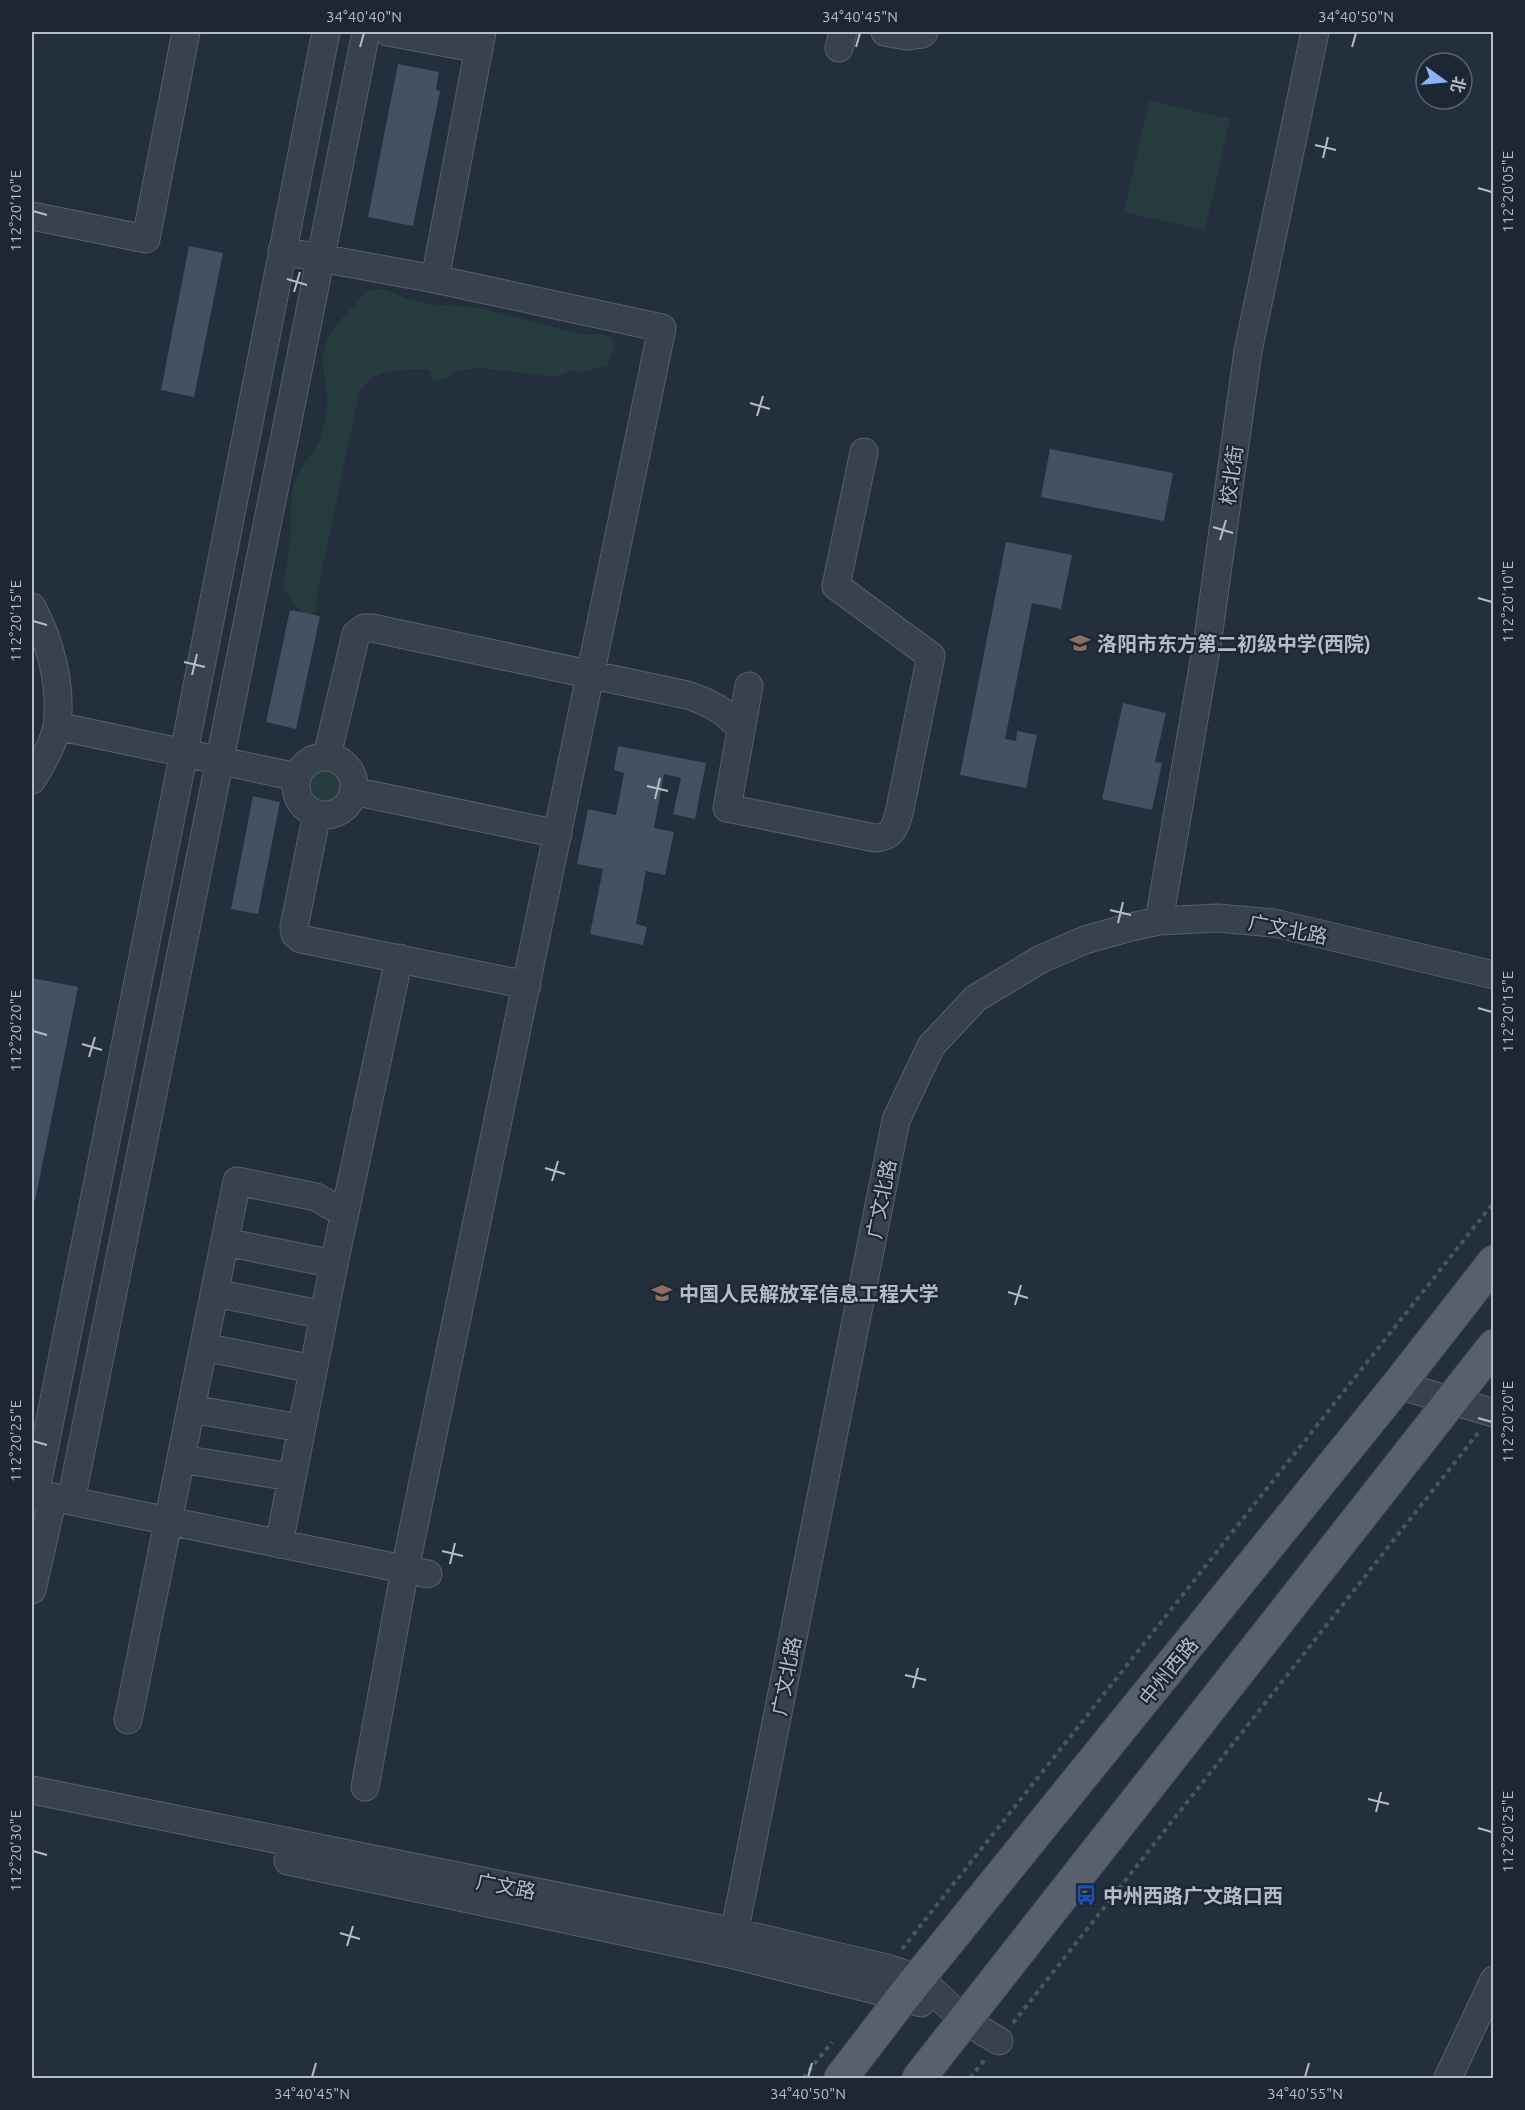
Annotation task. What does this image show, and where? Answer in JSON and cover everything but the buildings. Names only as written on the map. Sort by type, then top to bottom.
[{"type":"main road","name":"中州西路","points":[[841,2079],[911,1988],[1398,1385],[1494,1262]]},
{"type":"main road","points":[[920,2079],[1494,1347]]},
{"type":"street","points":[[32,216],[146,239],[186,32]]},
{"type":"street","points":[[326,32],[35,1496],[62,1499],[417,1572]]},
{"type":"street","points":[[32,1590],[62,1499],[221,759],[366,32]]},
{"type":"street","points":[[388,32],[480,40],[435,279]]},
{"type":"street","points":[[885,32],[912,36],[924,32]]},
{"type":"street","name":"校北街","points":[[1159,921],[1208,638],[1248,351],[1315,32]]},
{"type":"street","points":[[282,251],[435,279],[662,328],[527,985],[417,1572],[365,1787]]},
{"type":"street","points":[[749,686],[727,808],[875,838],[889,835],[894,830],[931,656],[836,586],[864,452]]},
{"type":"street","points":[[32,607],[44,629],[53,663],[57,700],[57,726],[46,757],[32,780]]},
{"type":"street","points":[[327,756],[356,634],[364,628],[687,695],[707,702],[732,718],[741,729]]},
{"type":"street","points":[[57,726],[221,759],[297,777]]},
{"type":"street","points":[[327,756],[345,764],[354,782],[350,801],[344,808],[326,815],[308,810],[297,796],[297,777],[301,768],[308,761],[327,756]]},
{"type":"street","points":[[353,792],[558,834]]},
{"type":"street","points":[[317,814],[294,927],[295,934],[301,939],[527,985]]},
{"type":"street","name":"广文北路","points":[[733,1943],[897,1120],[932,1046],[976,998],[1041,959],[1085,940],[1159,921],[1218,918],[1274,923],[1494,975]]},
{"type":"street","points":[[279,1544],[334,1264],[399,958]]},
{"type":"street","points":[[128,1720],[237,1181],[316,1197],[345,1211]]},
{"type":"street","points":[[225,1242],[334,1264]]},
{"type":"street","points":[[215,1293],[324,1315]]},
{"type":"street","points":[[204,1347],[313,1369]]},
{"type":"street","points":[[1398,1385],[1493,1413]]},
{"type":"street","points":[[191,1409],[301,1428]]},
{"type":"street","points":[[181,1458],[291,1477]]},
{"type":"street","name":"广文路","points":[[32,1790],[733,1943],[911,1988]]},
{"type":"street","name":"广文路","points":[[32,1807],[733,1943],[887,1968],[911,1988],[999,2041]]},
{"type":"street","points":[[1448,2079],[1494,1980]]},
{"type":"path","points":[[887,1968],[1494,1202]]},
{"type":"path","points":[[970,2079],[1493,1413]]},
{"type":"path","points":[[803,2079],[838,2034]]},
{"type":"green space","points":[[1149,101],[1230,119],[1205,230],[1124,212]]},
{"type":"green space","points":[[384,289],[427,304],[481,308],[583,335],[602,334],[610,337],[615,347],[607,366],[580,372],[574,370],[554,377],[483,368],[462,370],[445,379],[435,381],[430,376],[430,370],[423,369],[387,372],[365,385],[359,393],[317,594],[316,611],[304,616],[283,589],[290,541],[294,483],[320,440],[327,413],[324,352],[332,332],[366,291]]},
{"type":"green space","points":[[324,765],[332,766],[338,771],[343,777],[343,793],[338,799],[332,804],[324,805],[316,804],[310,799],[305,793],[304,785],[305,777],[310,771],[316,766]]},
{"type":"place","name":"洛阳市东方第二初级中学(西院)","points":[[1080,643]]},
{"type":"place","name":"中国人民解放军信息工程大学","points":[[662,1293]]},
{"type":"place","name":"中州西路广文路口西","points":[[1086,1895]]}]
